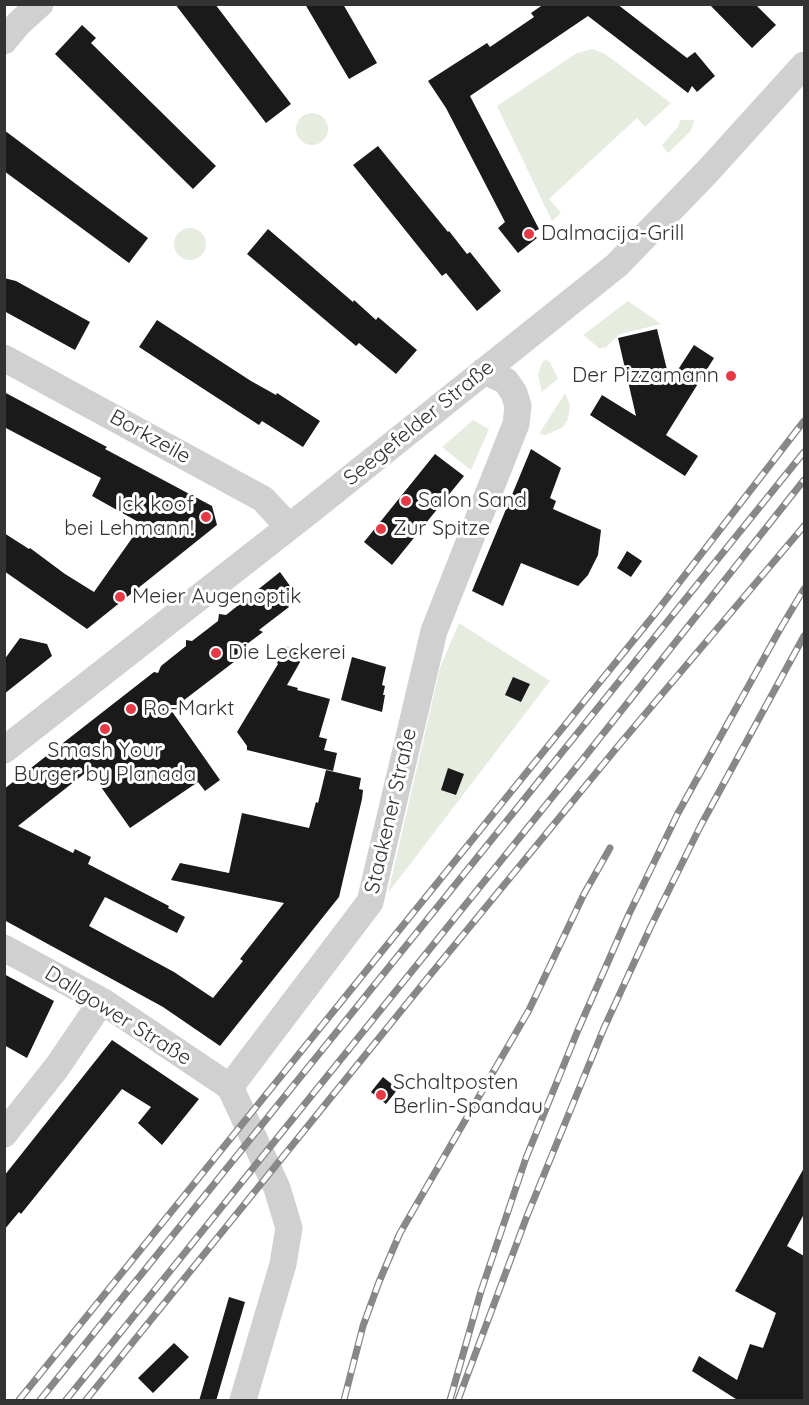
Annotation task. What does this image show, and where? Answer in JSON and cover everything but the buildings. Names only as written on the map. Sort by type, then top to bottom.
[{"type":"street","points":[[4,41],[18,24],[40,4]]},
{"type":"street","name":"Seegefelder Straße","points":[[4,750],[289,527],[617,265],[700,180],[804,65]]},
{"type":"street","name":"Borkzeile","points":[[4,358],[263,499],[289,527]]},
{"type":"street","name":"Staakener Straße","points":[[230,1087],[370,902],[434,631],[516,424],[518,406],[514,393],[506,381],[484,371]]},
{"type":"street","name":"Dallgower Straße","points":[[4,948],[102,1001],[230,1087]]},
{"type":"street","points":[[4,1134],[57,1067],[102,1001]]},
{"type":"street","points":[[230,1087],[277,1188],[289,1228],[283,1264],[243,1401]]},
{"type":"shaded area","points":[[593,49],[605,54],[671,103],[645,127],[637,118],[549,199],[561,213],[552,221],[497,106],[577,53]]},
{"type":"shaded area","points":[[312,113],[323,118],[328,129],[323,140],[312,145],[301,140],[296,129],[301,118]]},
{"type":"shaded area","points":[[680,120],[694,120],[690,132],[668,153],[662,145],[678,127]]},
{"type":"shaded area","points":[[190,228],[201,233],[206,244],[201,255],[190,260],[179,255],[174,244],[179,233]]},
{"type":"shaded area","points":[[628,301],[661,324],[620,334],[605,348],[600,349],[583,335]]},
{"type":"shaded area","points":[[543,361],[550,362],[558,379],[542,392],[538,374]]},
{"type":"shaded area","points":[[565,393],[570,405],[568,419],[563,427],[546,435],[539,434]]},
{"type":"shaded area","points":[[473,420],[489,429],[471,470],[442,447]]},
{"type":"shaded area","points":[[459,623],[550,681],[388,893],[440,668]]},
{"type":"railway","points":[[19,1400],[654,615],[804,421]]},
{"type":"railway","points":[[40,1400],[804,452]]},
{"type":"railway","points":[[66,1400],[587,754],[804,480]]},
{"type":"railway","points":[[86,1400],[619,745],[804,526]]},
{"type":"railway","points":[[450,1400],[481,1291],[526,1158],[578,1030],[629,914],[678,813],[804,589]]},
{"type":"railway","points":[[458,1400],[527,1216],[604,1028],[701,825],[804,636]]},
{"type":"railway","points":[[344,1400],[363,1326],[400,1233],[529,1010],[584,894],[610,848]]},
{"type":"place","name":"Dalmacija-Grill","points":[[529,234]]},
{"type":"place","name":"Der Pizzamann","points":[[731,376]]},
{"type":"place","name":"Salon Sand","points":[[406,501]]},
{"type":"place","name":"Ick koof bei Lehmann!","points":[[206,517]]},
{"type":"place","name":"Zur Spitze","points":[[381,529]]},
{"type":"place","name":"Meier Augenoptik","points":[[120,597]]},
{"type":"place","name":"Die Leckerei","points":[[216,653]]},
{"type":"place","name":"Ro-Markt","points":[[131,709]]},
{"type":"place","name":"Smash Your Burger by Planada","points":[[105,729]]},
{"type":"place","name":"Schaltposten Berlin-Spandau","points":[[381,1095]]}]
